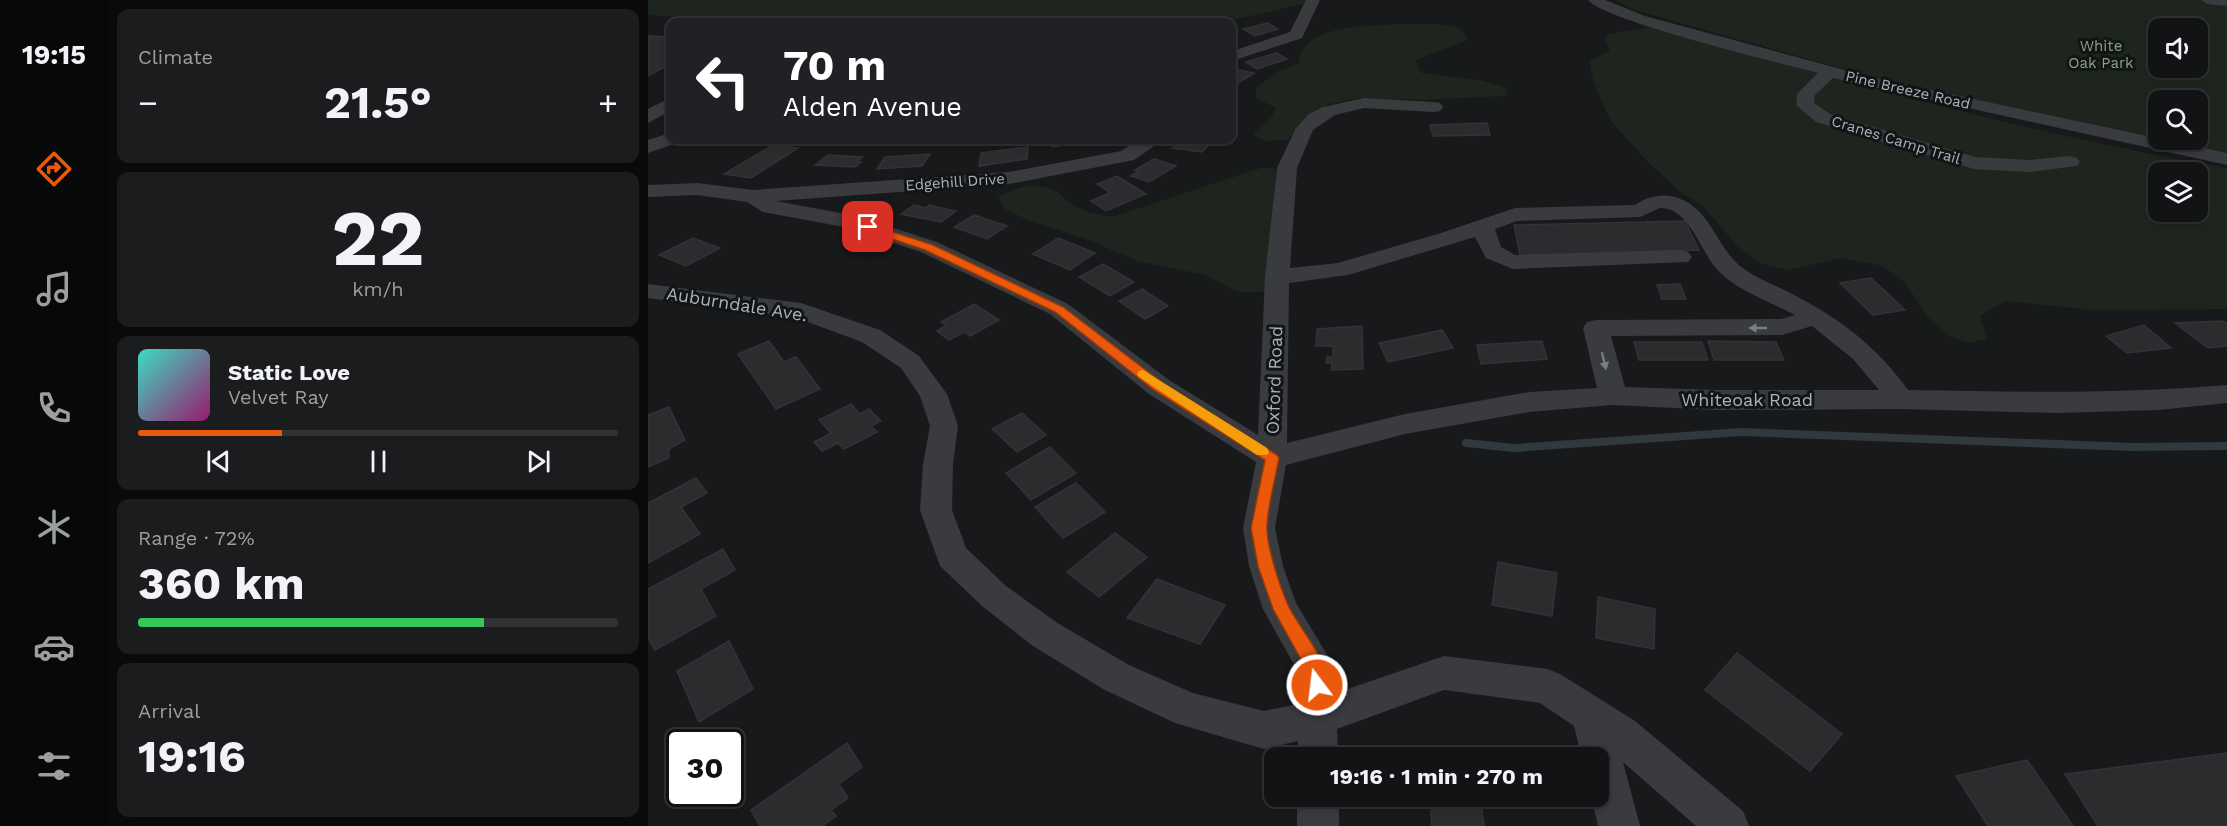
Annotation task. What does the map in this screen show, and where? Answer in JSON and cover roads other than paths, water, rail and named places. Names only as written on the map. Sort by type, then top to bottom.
[{"type":"street","points":[[1236,55],[1296,35],[1313,0]]},
{"type":"street","name":"Pine Breeze Road","points":[[1595,0],[1606,7],[1641,18],[1830,72],[1980,107],[2227,159]]},
{"type":"street","points":[[2208,0],[2227,2]]},
{"type":"street","name":"Cranes Camp Trail","points":[[1830,72],[1806,94],[1805,105],[1823,118],[1974,163],[2030,166],[2070,162]]},
{"type":"street","name":"Oxford Road","points":[[1318,747],[1316,669],[1281,609],[1266,566],[1259,528],[1272,458],[1277,277],[1287,168],[1305,128],[1316,118],[1329,111],[1364,103],[1434,107]]},
{"type":"street","points":[[648,117],[666,106]]},
{"type":"street","points":[[648,147],[666,140]]},
{"type":"street","name":"Edgehill Drive","points":[[753,196],[1009,178],[1127,156],[1144,144]]},
{"type":"street","points":[[648,192],[697,189],[753,196],[771,207],[848,221],[929,247],[1059,309],[1159,387],[1272,458]]},
{"type":"street","points":[[1277,277],[1340,270],[1515,215],[1640,211],[1654,202],[1671,202],[1693,216],[1732,272],[1815,317],[1860,348],[1883,373],[1900,399]]},
{"type":"street","points":[[1483,226],[1490,250],[1495,255],[1513,262],[1680,257]]},
{"type":"street","name":"Auburndale Ave.","points":[[648,291],[801,311],[871,336],[910,363],[933,394],[944,426],[938,464],[936,510],[952,556],[994,596],[1046,635],[1116,677],[1189,710],[1264,730],[1318,718],[1444,672],[1547,686],[1621,734],[1728,826]]},
{"type":"street","points":[[1613,396],[1596,328],[1782,327],[1815,317]]},
{"type":"street","name":"Whiteoak Road","points":[[1272,458],[1416,422],[1529,402],[1613,396],[1717,400],[1900,399],[2058,403],[2158,400],[2227,394]]},
{"type":"street","points":[[1591,714],[1619,826]]},
{"type":"street","points":[[1318,807],[1318,826]]},
{"type":"waterway","points":[[1466,443],[1514,448],[1742,432],[2133,447],[2227,446]]},
{"type":"park label","name":"White Oak Park","points":[[2101,54]]}]
